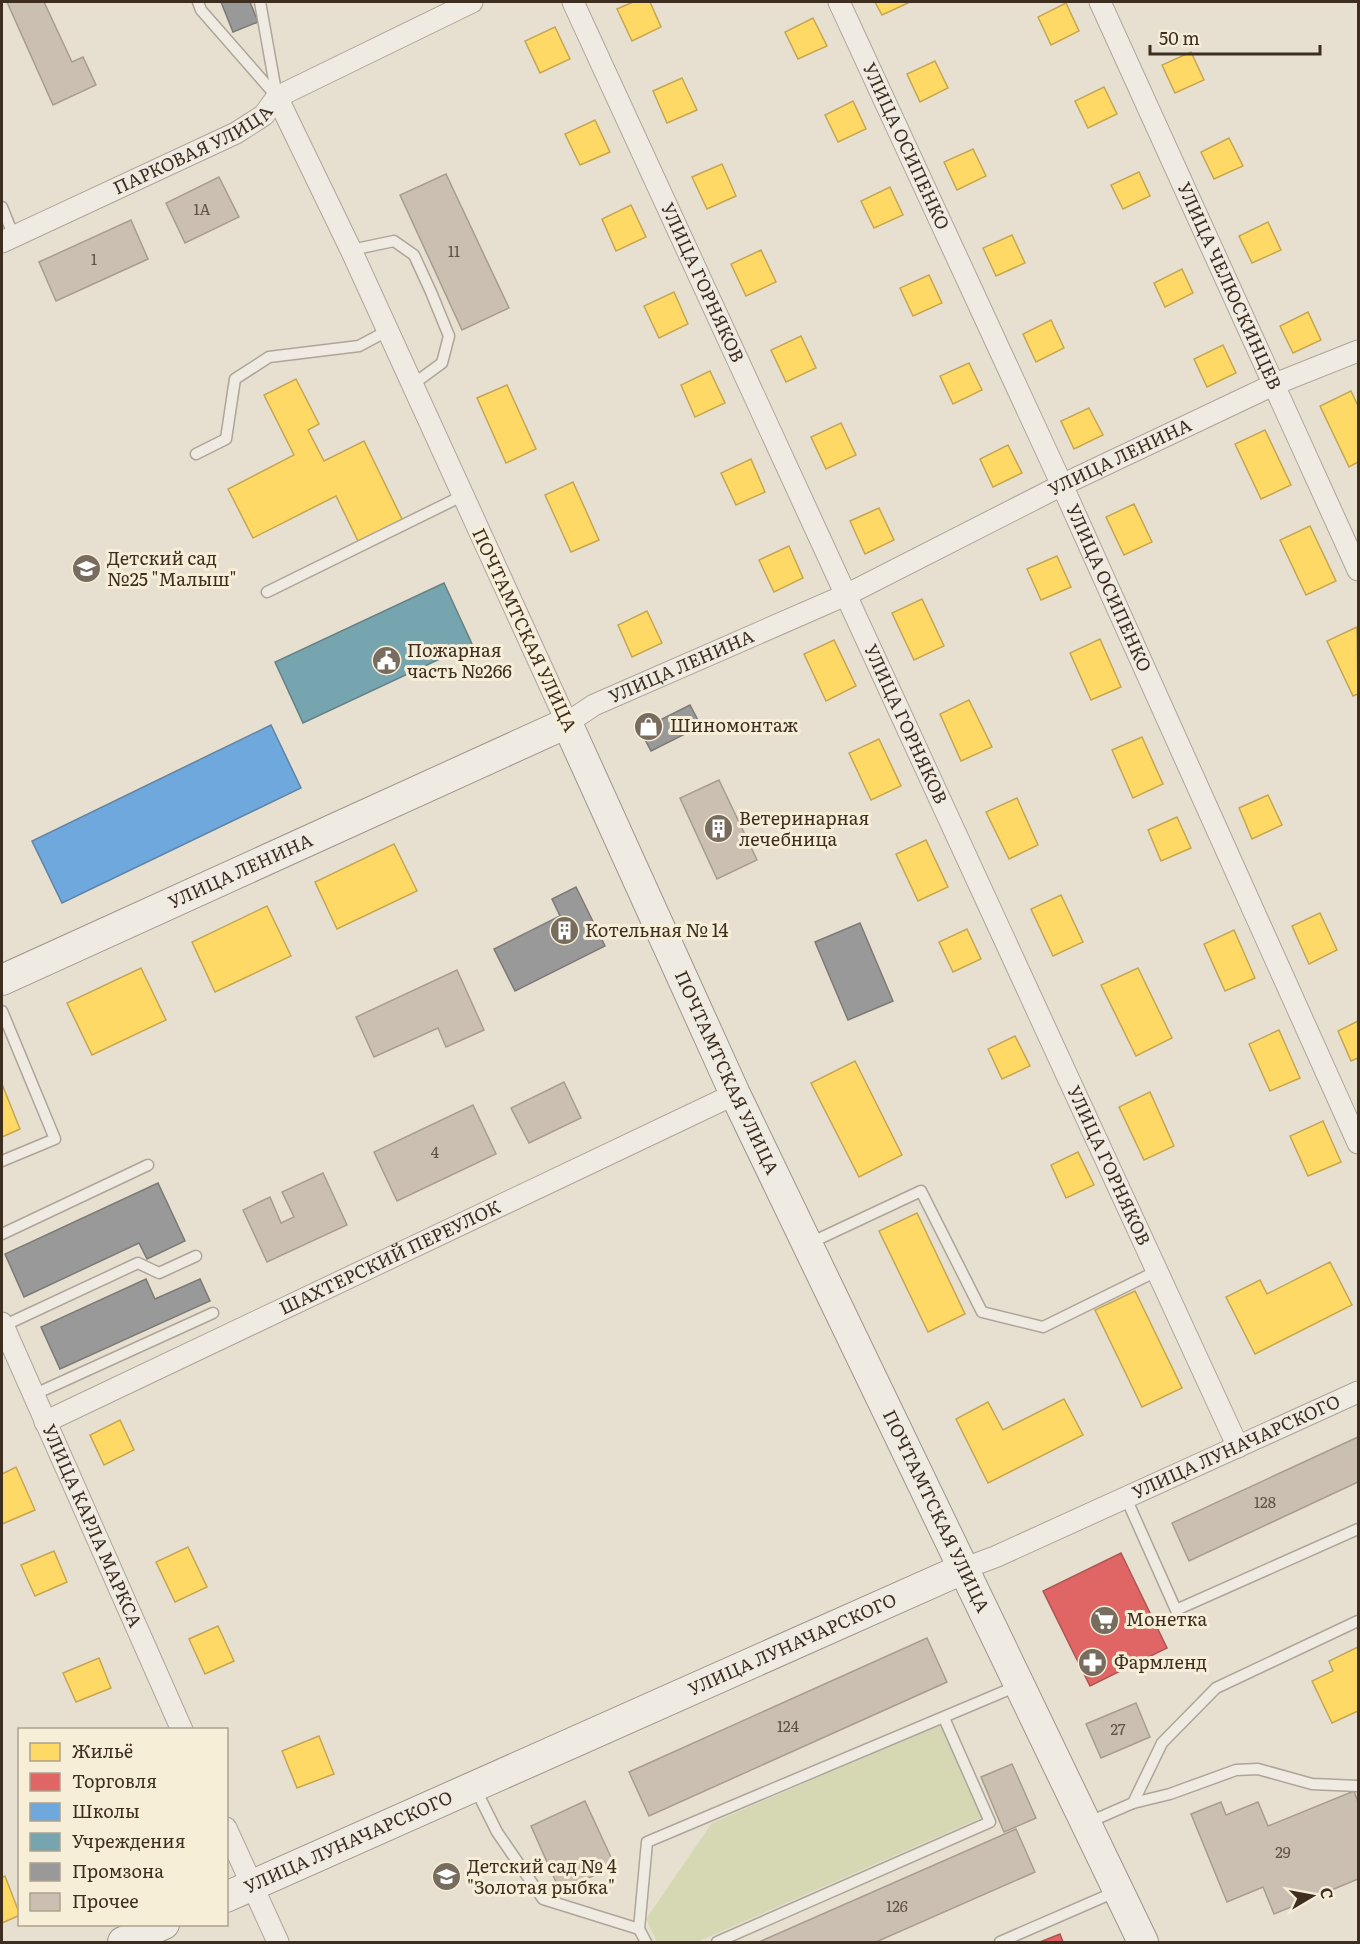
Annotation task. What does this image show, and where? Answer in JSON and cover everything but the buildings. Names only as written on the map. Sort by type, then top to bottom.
[{"type":"street","name":"ПАРКОВАЯ УЛИЦА","points":[[8,240],[236,133],[264,115],[277,97],[472,2]]},
{"type":"street","name":"УЛИЦА ГОРНЯКОВ","points":[[573,2],[848,594],[1238,1447]]},
{"type":"street","name":"УЛИЦА ОСИПЕНКО","points":[[839,2],[1062,485],[1359,1143]]},
{"type":"street","name":"УЛИЦА ЧЕЛЮСКИНЦЕВ","points":[[1100,2],[1359,570]]},
{"type":"street","name":"ПОЧТАМТСКАЯ УЛИЦА","points":[[277,97],[351,250],[735,1094],[1143,1942]]},
{"type":"street","name":"УЛИЦА ЛЕНИНА","points":[[2,980],[567,723],[594,705],[848,594],[1062,485],[1275,384],[1359,351]]},
{"type":"street","name":"ШАХТЕРСКИЙ ПЕРЕУЛОК","points":[[45,1422],[735,1094]]},
{"type":"street","name":"УЛИЦА КАРЛА МАРКСА","points":[[2,1325],[181,1728]]},
{"type":"street","name":"УЛИЦА ЛУНАЧАРСКОГО","points":[[239,1891],[1126,1498],[1359,1392]]},
{"type":"street","points":[[228,1838],[239,1891],[278,1942]]},
{"type":"street","points":[[123,1942],[159,1926]]},
{"type":"lane","points":[[198,2],[201,9],[277,97]]},
{"type":"lane","points":[[260,2],[277,97]]},
{"type":"lane","points":[[2,207],[8,240]]},
{"type":"lane","points":[[351,250],[394,241],[414,255],[431,292],[448,336],[442,363],[412,385]]},
{"type":"lane","points":[[196,454],[226,439],[235,379],[269,357],[359,346],[387,331]]},
{"type":"lane","points":[[267,592],[462,496]]},
{"type":"lane","points":[[2,1011],[55,1138],[2,1161]]},
{"type":"lane","points":[[2,1234],[148,1165]]},
{"type":"lane","points":[[807,1245],[921,1191],[982,1312],[1042,1327],[1157,1271]]},
{"type":"lane","points":[[2,1325],[138,1263],[159,1273],[196,1256]]},
{"type":"lane","points":[[33,1395],[213,1313]]},
{"type":"lane","points":[[1126,1498],[1176,1610],[1359,1529]]},
{"type":"lane","points":[[1133,1803],[1162,1743],[1216,1688],[1359,1622]]},
{"type":"lane","points":[[646,1942],[639,1929],[647,1842],[1020,1684]]},
{"type":"lane","points":[[717,1942],[990,1822],[944,1718]]},
{"type":"lane","points":[[1086,1823],[1133,1803],[1170,1794],[1236,1770],[1258,1768],[1312,1784],[1359,1785]]},
{"type":"lane","points":[[475,1787],[497,1832],[543,1899],[639,1929]]},
{"type":"lane","points":[[1000,1942],[1118,1890]]},
{"type":"green space","points":[[941,1724],[983,1817],[697,1942],[657,1942],[646,1919],[712,1823]]},
{"type":"place","name":"Детский сад №25 \"Малыш\"","points":[[86,569]]},
{"type":"place","name":"Пожарная часть №266","points":[[386,661]]},
{"type":"place","name":"Шиномонтаж","points":[[649,726]]},
{"type":"place","name":"Ветеринарная лечебница","points":[[718,829]]},
{"type":"place","name":"Котельная № 14","points":[[564,931]]},
{"type":"place","name":"Монетка","points":[[1105,1620]]},
{"type":"place","name":"Фармленд","points":[[1093,1663]]},
{"type":"place","name":"Детский сад № 4 \"Золотая рыбка\"","points":[[446,1877]]}]
